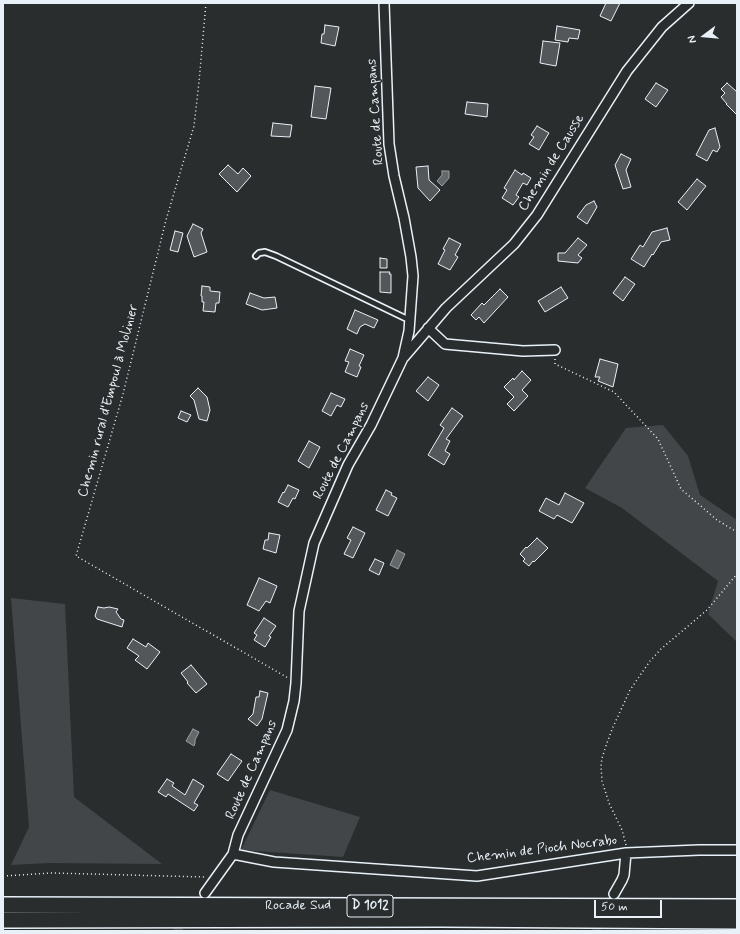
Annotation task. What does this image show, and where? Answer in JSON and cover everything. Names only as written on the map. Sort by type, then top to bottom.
[{"type":"highway","name":"Rocade Sud","points":[[3,905],[737,907]]},
{"type":"highway","name":"Rocade Sud","points":[[3,920],[465,919],[737,921]]},
{"type":"street","name":"Route de Campans","points":[[205,892],[233,854],[238,835],[287,730],[294,701],[296,683],[299,612],[314,543],[348,465],[370,428],[403,358],[410,319],[413,276],[411,257],[394,176],[390,144],[384,3]]},
{"type":"street","name":"Chemin de Causse","points":[[403,358],[446,308],[514,244],[537,215],[627,71],[662,27],[689,3]]},
{"type":"street","points":[[428,328],[445,344],[523,351],[555,350]]},
{"type":"street","name":"Chemin de Pioch Nocrabo","points":[[233,854],[274,862],[477,876],[626,853],[737,850]]},
{"type":"street","points":[[614,894],[624,875],[626,853]]},
{"type":"lane","points":[[256,256],[259,253],[265,252],[276,256],[410,319]]},
{"type":"path","name":"Chemin rural d'Empoul à Molinier","points":[[206,3],[194,126],[166,220],[123,394],[76,556],[296,683]]},
{"type":"path","points":[[555,350],[555,364],[614,392],[658,439],[681,489],[717,520],[737,532]]},
{"type":"path","points":[[626,853],[625,840],[622,830],[609,803],[602,781],[602,758],[607,743],[630,690],[650,661],[661,649],[707,610],[737,574]]},
{"type":"path","points":[[3,876],[52,873],[215,878]]},
{"type":"shaded area","points":[[442,171],[449,171],[449,178],[442,186],[437,181],[442,175]]},
{"type":"shaded area","points":[[663,425],[688,456],[700,495],[737,520],[737,642],[708,614],[718,581],[622,508],[585,488],[626,428]]},
{"type":"shaded area","points":[[397,550],[405,554],[398,569],[390,565]]},
{"type":"shaded area","points":[[11,598],[65,604],[74,797],[162,864],[49,863],[11,865],[29,827]]},
{"type":"shaded area","points":[[193,729],[199,732],[194,746],[186,741]]},
{"type":"shaded area","points":[[270,790],[360,817],[343,857],[241,850]]},
{"type":"building","points":[[606,3],[620,3],[611,21],[600,16]]},
{"type":"building","points":[[325,25],[339,27],[335,46],[321,43]]},
{"type":"building","points":[[557,26],[580,30],[578,39],[569,38],[568,42],[555,40]]},
{"type":"building","points":[[543,41],[560,43],[556,66],[540,63]]},
{"type":"building","points":[[656,83],[668,90],[656,107],[645,99]]},
{"type":"building","points":[[727,83],[737,92],[737,115],[721,97],[725,93],[721,89]]},
{"type":"building","points":[[315,86],[331,88],[326,119],[311,117]]},
{"type":"building","points":[[467,102],[488,104],[487,117],[465,114]]},
{"type":"building","points":[[273,123],[292,125],[290,137],[271,136]]},
{"type":"building","points":[[537,126],[549,133],[539,150],[529,144],[534,137],[531,135]]},
{"type":"building","points":[[715,128],[720,147],[717,152],[713,150],[707,161],[696,155],[709,130]]},
{"type":"building","points":[[621,154],[631,159],[626,170],[631,187],[623,189],[615,165]]},
{"type":"building","points":[[228,165],[238,174],[243,168],[251,176],[237,192],[219,174]]},
{"type":"building","points":[[428,166],[429,180],[440,190],[430,201],[418,188],[416,167]]},
{"type":"building","points":[[515,170],[522,175],[523,173],[531,178],[527,185],[523,183],[516,195],[519,197],[513,205],[502,198],[507,190],[504,188]]},
{"type":"building","points":[[697,179],[706,186],[687,210],[678,202]]},
{"type":"building","points":[[594,201],[597,207],[587,224],[577,217],[586,205]]},
{"type":"building","points":[[193,224],[203,229],[201,233],[207,252],[194,257],[187,236]]},
{"type":"building","points":[[667,228],[670,240],[661,242],[644,267],[631,259],[640,245],[643,247],[652,232]]},
{"type":"building","points":[[175,231],[183,233],[178,252],[170,250]]},
{"type":"building","points":[[449,238],[461,244],[455,255],[458,257],[450,270],[438,264],[445,250],[443,249]]},
{"type":"building","points":[[578,238],[587,245],[578,255],[582,258],[578,263],[558,261],[558,253],[565,253]]},
{"type":"building","points":[[380,258],[387,259],[387,268],[380,268]]},
{"type":"building","points":[[380,272],[390,272],[391,293],[380,292]]},
{"type":"building","points":[[625,277],[635,284],[623,301],[613,293]]},
{"type":"building","points":[[202,286],[210,287],[210,291],[220,292],[219,303],[216,303],[215,312],[203,311],[204,302],[202,302],[201,296]]},
{"type":"building","points":[[561,287],[568,298],[545,312],[538,301]]},
{"type":"building","points":[[500,289],[508,297],[484,323],[479,317],[476,320],[471,315],[482,303],[484,305]]},
{"type":"building","points":[[250,293],[264,298],[275,297],[277,308],[262,310],[246,304]]},
{"type":"building","points":[[355,310],[378,320],[374,328],[365,324],[360,327],[357,334],[347,329]]},
{"type":"building","points":[[350,349],[364,355],[359,366],[361,367],[357,377],[345,372],[349,362],[345,361]]},
{"type":"building","points":[[600,359],[618,364],[613,387],[598,381],[600,377],[595,377]]},
{"type":"building","points":[[522,371],[531,380],[522,390],[528,396],[514,411],[507,404],[514,397],[504,387],[513,378],[514,380]]},
{"type":"building","points":[[428,377],[439,385],[428,401],[416,391]]},
{"type":"building","points":[[198,388],[207,397],[210,410],[207,421],[199,419],[194,400],[190,396]]},
{"type":"building","points":[[331,393],[345,399],[341,407],[337,405],[331,416],[322,411]]},
{"type":"building","points":[[452,408],[463,416],[446,439],[450,441],[445,451],[450,454],[444,465],[428,455],[444,428],[440,425]]},
{"type":"building","points":[[181,411],[191,415],[187,422],[178,418]]},
{"type":"building","points":[[309,441],[320,447],[309,468],[298,461]]},
{"type":"building","points":[[288,485],[299,490],[295,499],[293,498],[288,507],[278,502]]},
{"type":"building","points":[[386,490],[397,498],[388,516],[376,510]]},
{"type":"building","points":[[565,493],[584,503],[572,523],[557,515],[554,519],[539,511],[546,498],[559,505]]},
{"type":"building","points":[[353,527],[365,533],[353,558],[344,554],[351,540],[347,538]]},
{"type":"building","points":[[269,533],[280,535],[276,553],[263,549],[265,540],[268,540]]},
{"type":"building","points":[[537,538],[548,548],[529,566],[523,561],[525,559],[520,554]]},
{"type":"building","points":[[375,559],[384,563],[379,575],[369,570]]},
{"type":"building","points":[[259,578],[277,586],[270,603],[266,601],[259,611],[247,605]]},
{"type":"building","points":[[98,607],[118,609],[116,612],[121,619],[124,620],[122,627],[97,619],[95,616]]},
{"type":"building","points":[[264,618],[276,626],[269,636],[271,637],[265,647],[254,640],[257,635],[254,633]]},
{"type":"building","points":[[133,639],[146,647],[148,643],[160,652],[147,669],[135,660],[139,656],[127,648]]},
{"type":"building","points":[[191,665],[207,684],[196,693],[181,673]]},
{"type":"building","points":[[260,691],[268,693],[262,719],[257,726],[248,719],[253,714],[256,697],[259,697]]},
{"type":"building","points":[[231,754],[242,761],[228,781],[217,774]]},
{"type":"building","points":[[167,779],[174,783],[172,786],[185,795],[193,779],[204,786],[194,803],[198,805],[194,811],[168,794],[166,797],[158,792]]},
{"type":"tunnel","points":[[595,931],[614,894]]},
{"type":"tunnel","points":[[176,931],[186,918]]}]
